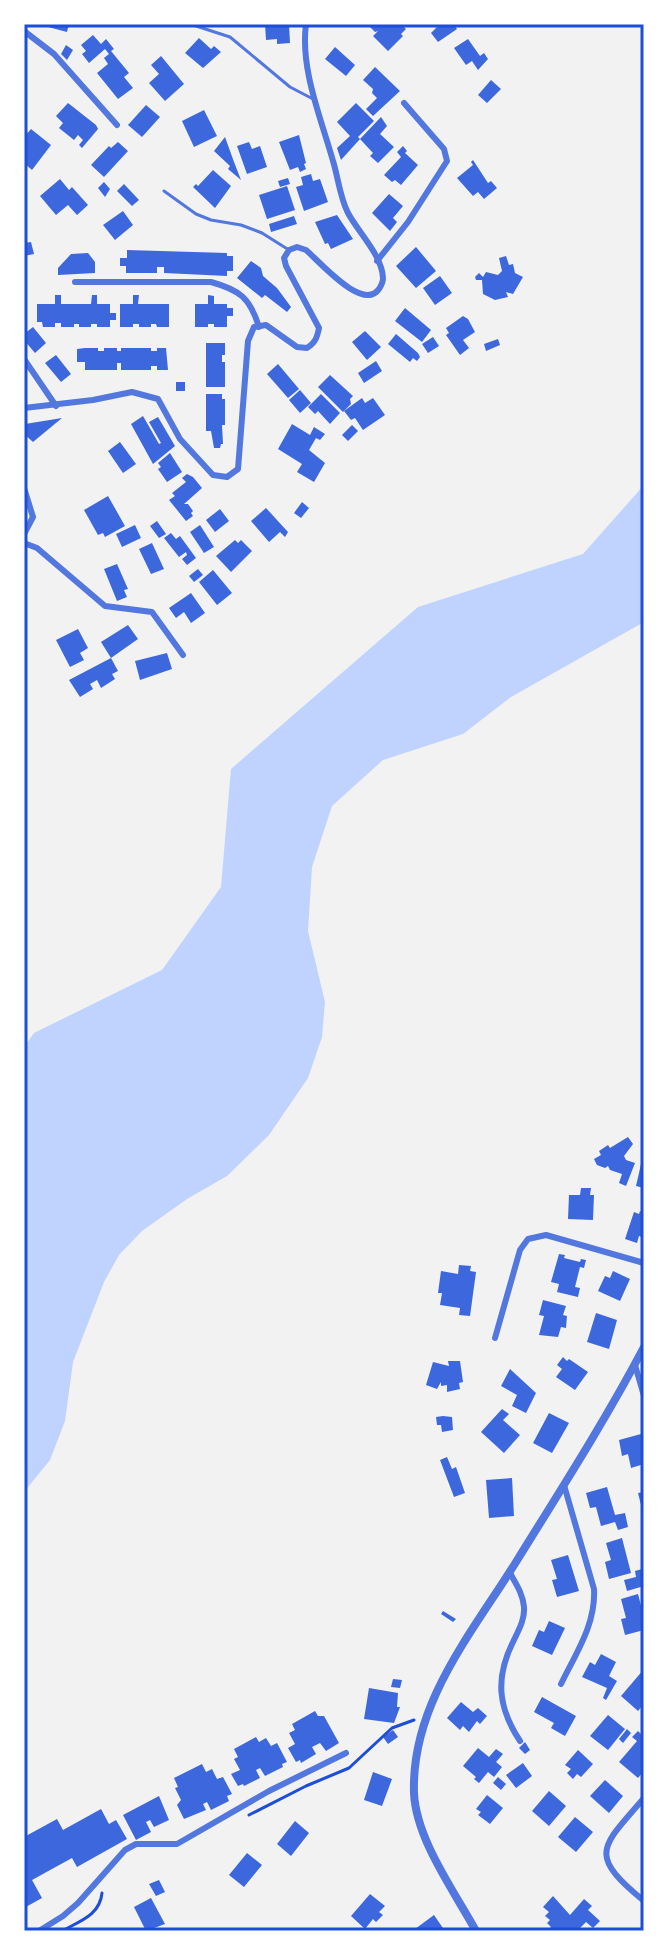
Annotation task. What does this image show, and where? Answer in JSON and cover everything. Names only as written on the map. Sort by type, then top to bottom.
[{"type":"street","points":[[24,408],[56,406],[132,392],[158,399],[180,439],[213,475],[227,477],[238,469],[248,341],[254,327],[266,325],[297,347],[307,348],[314,344],[317,337],[319,328],[286,266],[284,258],[289,250],[297,247],[306,250],[352,290],[364,296],[375,294],[384,279],[377,261],[347,211],[303,43],[306,24]]},
{"type":"street","points":[[24,31],[54,54],[117,125]]},
{"type":"street","points":[[377,261],[408,222],[447,161],[444,149],[404,103]]},
{"type":"street","points":[[75,282],[220,284],[241,294],[253,307],[259,327]]},
{"type":"street","points":[[24,359],[56,406]]},
{"type":"street","points":[[24,488],[33,517],[24,534]]},
{"type":"street","points":[[24,543],[37,548],[105,606],[152,612],[183,655]]},
{"type":"street","points":[[495,1338],[520,1250],[528,1239],[546,1235],[644,1263]]},
{"type":"street","points":[[476,1931],[424,1837],[414,1794],[420,1740],[442,1677],[564,1485],[644,1347]]},
{"type":"street","points":[[634,1365],[644,1396]]},
{"type":"street","points":[[561,1684],[591,1623],[595,1606],[594,1589],[564,1485]]},
{"type":"street","points":[[510,1573],[523,1596],[525,1611],[504,1663],[500,1692],[509,1725],[520,1741]]},
{"type":"street","points":[[39,1931],[78,1903],[125,1850],[136,1844],[177,1844],[269,1791],[346,1753]]},
{"type":"street","points":[[644,1798],[610,1838],[606,1857],[613,1874],[644,1901]]},
{"type":"lane","points":[[190,24],[230,37],[290,87],[317,101]]},
{"type":"lane","points":[[164,191],[196,214],[262,233],[289,250]]},
{"type":"water","points":[[644,485],[644,622],[511,697],[463,734],[383,760],[332,806],[312,867],[308,931],[325,1002],[322,1037],[308,1078],[269,1135],[227,1176],[187,1199],[142,1231],[119,1255],[104,1282],[73,1362],[65,1421],[50,1460],[24,1492],[24,1047],[34,1033],[162,970],[221,887],[231,769],[418,607],[583,554]]},
{"type":"building","points":[[49,24],[69,24],[67,32],[48,27]]},
{"type":"building","points":[[265,24],[289,24],[290,43],[277,44],[277,39],[266,40]]},
{"type":"building","points":[[367,24],[401,24],[406,29],[388,51],[373,36],[378,31],[375,32]]},
{"type":"building","points":[[440,24],[454,24],[457,29],[438,42],[431,33]]},
{"type":"building","points":[[93,35],[101,44],[106,39],[114,49],[111,51],[129,73],[124,77],[133,88],[118,99],[97,73],[108,64],[104,58],[109,54],[105,49],[89,63],[82,54],[86,51],[81,45]]},
{"type":"building","points":[[199,38],[211,49],[214,46],[221,52],[203,68],[185,53]]},
{"type":"building","points":[[468,39],[480,56],[484,53],[488,59],[478,70],[472,61],[466,65],[454,48]]},
{"type":"building","points":[[66,45],[73,50],[67,60],[61,54]]},
{"type":"building","points":[[335,47],[355,65],[346,76],[325,59]]},
{"type":"building","points":[[161,56],[184,84],[165,101],[149,83],[159,74],[151,65]]},
{"type":"building","points":[[375,67],[400,91],[373,116],[366,109],[377,98],[363,80]]},
{"type":"building","points":[[491,80],[501,89],[487,103],[478,95]]},
{"type":"building","points":[[68,103],[98,129],[82,148],[79,145],[83,140],[78,135],[74,140],[59,128],[63,123],[56,116]]},
{"type":"building","points":[[356,103],[374,121],[341,160],[337,148],[350,136],[337,122]]},
{"type":"building","points":[[146,105],[160,117],[142,137],[128,125]]},
{"type":"building","points":[[204,110],[217,136],[194,147],[182,121]]},
{"type":"building","points":[[381,117],[387,126],[380,134],[394,147],[378,163],[360,139]]},
{"type":"building","points":[[31,129],[51,145],[32,170],[24,163],[24,137]]},
{"type":"building","points":[[299,135],[306,163],[306,169],[300,172],[298,167],[290,170],[279,142]]},
{"type":"building","points":[[225,137],[241,180],[214,151]]},
{"type":"building","points":[[118,142],[128,151],[104,177],[91,165],[109,146],[111,148]]},
{"type":"building","points":[[249,142],[252,149],[260,146],[267,167],[247,174],[237,146]]},
{"type":"building","points":[[403,146],[407,151],[405,153],[418,165],[401,185],[384,175],[401,157],[397,152]]},
{"type":"building","points":[[473,160],[488,183],[491,181],[497,188],[484,199],[478,192],[473,196],[457,178],[473,165]]},
{"type":"building","points":[[213,170],[231,186],[215,208],[193,187],[198,186]]},
{"type":"building","points":[[311,174],[313,181],[320,179],[328,202],[304,211],[296,187],[303,185],[301,177]]},
{"type":"building","points":[[288,178],[290,184],[280,187],[278,181]]},
{"type":"building","points":[[60,179],[88,205],[77,215],[68,205],[56,215],[40,196]]},
{"type":"building","points":[[104,182],[110,189],[105,197],[98,188]]},
{"type":"building","points":[[124,184],[139,200],[132,206],[117,191]]},
{"type":"building","points":[[287,186],[295,210],[267,219],[259,195]]},
{"type":"building","points":[[389,194],[403,206],[393,218],[397,222],[390,231],[372,213]]},
{"type":"building","points":[[123,211],[133,225],[115,240],[103,225]]},
{"type":"building","points":[[337,215],[353,239],[331,249],[328,243],[325,244],[315,222]]},
{"type":"building","points":[[294,216],[297,224],[271,232],[269,224]]},
{"type":"building","points":[[31,242],[34,254],[24,256],[24,243]]},
{"type":"building","points":[[416,247],[436,271],[416,288],[396,266]]},
{"type":"building","points":[[127,250],[227,253],[227,256],[233,256],[233,271],[227,271],[227,276],[164,273],[164,267],[157,267],[157,273],[126,273],[126,266],[120,266],[120,258],[127,258]]},
{"type":"building","points":[[88,253],[95,262],[95,273],[58,275],[58,268],[71,254]]},
{"type":"building","points":[[506,256],[509,265],[513,264],[515,273],[523,277],[513,294],[506,292],[508,297],[495,300],[483,294],[482,280],[475,277],[479,273],[483,277],[486,272],[498,275],[502,271],[499,258]]},
{"type":"building","points":[[251,261],[261,268],[263,276],[291,307],[287,312],[265,295],[262,298],[237,278]]},
{"type":"building","points":[[440,276],[452,293],[435,305],[423,288]]},
{"type":"building","points":[[55,295],[61,295],[61,304],[91,304],[92,295],[97,295],[97,304],[110,304],[110,313],[116,313],[116,320],[110,320],[110,327],[91,324],[91,327],[79,327],[79,324],[74,324],[74,327],[61,327],[61,323],[55,323],[55,327],[43,327],[42,322],[37,322],[37,304],[55,304]]},
{"type":"building","points":[[133,295],[139,295],[138,304],[169,304],[169,327],[151,324],[151,327],[139,327],[139,324],[133,324],[133,327],[120,327],[120,304],[133,304]]},
{"type":"building","points":[[208,295],[214,296],[214,304],[227,304],[227,308],[233,308],[233,316],[227,316],[227,327],[208,324],[208,327],[195,327],[195,304],[208,304]]},
{"type":"building","points":[[405,308],[431,330],[422,342],[395,321]]},
{"type":"building","points":[[463,316],[475,332],[463,340],[469,348],[460,355],[446,335],[449,333],[446,328]]},
{"type":"building","points":[[33,327],[46,343],[35,353],[24,340],[24,334]]},
{"type":"building","points":[[365,331],[381,347],[367,360],[352,342]]},
{"type":"building","points":[[396,334],[418,353],[420,357],[417,361],[413,358],[410,362],[388,344]]},
{"type":"building","points":[[433,337],[439,346],[428,353],[422,344]]},
{"type":"building","points":[[498,339],[500,345],[486,351],[484,344]]},
{"type":"building","points":[[206,343],[225,343],[222,362],[225,362],[225,387],[206,387]]},
{"type":"building","points":[[104,348],[117,348],[121,351],[121,348],[151,348],[151,351],[157,351],[157,348],[166,348],[168,370],[157,370],[157,366],[151,366],[151,370],[121,370],[121,363],[117,363],[117,370],[85,370],[85,362],[77,362],[77,349],[104,351]]},
{"type":"building","points":[[56,355],[71,374],[61,382],[45,363]]},
{"type":"building","points":[[376,361],[382,371],[364,383],[358,373]]},
{"type":"building","points":[[278,364],[299,389],[288,398],[267,374]]},
{"type":"building","points":[[330,375],[353,396],[351,404],[343,412],[318,387]]},
{"type":"building","points":[[176,382],[185,382],[185,391],[176,391]]},
{"type":"building","points":[[300,390],[311,403],[300,413],[289,400]]},
{"type":"building","points":[[206,394],[222,394],[222,399],[225,399],[225,425],[222,425],[223,444],[220,448],[214,448],[211,431],[206,431]]},
{"type":"building","points":[[321,394],[340,413],[330,424],[318,411],[315,414],[308,407]]},
{"type":"building","points":[[362,398],[365,403],[373,398],[385,415],[363,430],[355,418],[351,420],[344,411]]},
{"type":"building","points":[[143,416],[159,444],[149,422],[158,417],[175,446],[153,464],[131,424]]},
{"type":"building","points":[[62,418],[33,442],[24,434],[25,424]]},
{"type":"building","points":[[292,424],[310,435],[314,427],[325,434],[320,440],[316,438],[309,450],[325,463],[314,482],[297,472],[302,464],[278,449]]},
{"type":"building","points":[[352,425],[358,431],[348,441],[342,435]]},
{"type":"building","points":[[120,442],[136,464],[123,473],[108,451]]},
{"type":"building","points":[[170,453],[182,472],[167,482],[158,469],[161,467],[158,463]]},
{"type":"building","points":[[187,474],[202,488],[184,504],[188,504],[193,511],[193,516],[186,521],[169,500],[175,496],[172,493],[186,482],[182,478]]},
{"type":"building","points":[[108,496],[125,526],[105,537],[103,533],[98,535],[84,510]]},
{"type":"building","points":[[302,502],[309,508],[301,518],[294,513]]},
{"type":"building","points":[[266,508],[288,532],[285,537],[280,532],[269,542],[251,521]]},
{"type":"building","points":[[220,509],[229,521],[215,532],[206,520]]},
{"type":"building","points":[[157,521],[166,534],[159,538],[150,526]]},
{"type":"building","points":[[135,525],[141,538],[122,547],[116,534]]},
{"type":"building","points":[[200,525],[214,547],[204,553],[190,532]]},
{"type":"building","points":[[171,533],[176,539],[180,536],[196,558],[187,565],[182,559],[186,552],[179,557],[164,538]]},
{"type":"building","points":[[235,540],[238,543],[241,540],[252,551],[231,572],[216,556]]},
{"type":"building","points":[[152,543],[164,569],[151,574],[139,549]]},
{"type":"building","points":[[117,564],[128,589],[124,590],[127,597],[117,601],[104,569]]},
{"type":"building","points":[[198,569],[203,575],[194,582],[189,576]]},
{"type":"building","points":[[213,570],[232,593],[217,605],[199,582]]},
{"type":"building","points":[[191,593],[205,613],[191,623],[184,612],[176,618],[169,608]]},
{"type":"building","points":[[128,625],[138,639],[111,658],[101,642]]},
{"type":"building","points":[[78,629],[88,648],[80,653],[84,660],[70,667],[56,640]]},
{"type":"building","points":[[167,653],[172,669],[140,680],[135,661]]},
{"type":"building","points":[[111,658],[118,671],[112,674],[115,679],[101,688],[97,680],[90,684],[93,689],[80,697],[69,680]]},
{"type":"building","points":[[628,1137],[633,1144],[624,1156],[635,1163],[626,1186],[619,1183],[622,1174],[610,1170],[608,1166],[597,1165],[594,1159],[608,1145],[610,1148]]},
{"type":"building","points":[[641,1164],[644,1164],[644,1188],[636,1186]]},
{"type":"building","points":[[581,1188],[591,1188],[590,1195],[594,1195],[593,1220],[568,1219],[569,1195],[580,1195]]},
{"type":"building","points":[[640,1211],[644,1213],[644,1238],[639,1236],[637,1243],[625,1239],[634,1212],[639,1214]]},
{"type":"building","points":[[559,1254],[580,1262],[581,1259],[586,1260],[584,1268],[580,1267],[575,1287],[580,1288],[578,1297],[557,1292],[559,1284],[551,1282]]},
{"type":"building","points":[[459,1265],[471,1266],[470,1271],[476,1272],[470,1316],[459,1315],[460,1308],[440,1305],[441,1271],[458,1274]]},
{"type":"building","points":[[613,1271],[630,1279],[620,1301],[598,1291],[605,1276],[610,1278]]},
{"type":"building","points":[[543,1300],[566,1306],[563,1315],[567,1316],[566,1328],[561,1327],[558,1337],[539,1335],[544,1316],[539,1315]]},
{"type":"building","points":[[596,1313],[617,1320],[609,1349],[587,1342]]},
{"type":"building","points":[[563,1357],[588,1372],[575,1390],[556,1377],[562,1369],[557,1365]]},
{"type":"building","points":[[448,1361],[460,1361],[463,1382],[459,1383],[460,1389],[447,1392],[447,1385],[441,1386],[441,1382],[437,1389],[426,1385],[433,1362],[449,1366]]},
{"type":"building","points":[[510,1369],[536,1393],[526,1413],[512,1406],[517,1395],[501,1386]]},
{"type":"building","points":[[502,1409],[509,1414],[503,1420],[520,1435],[504,1453],[481,1432]]},
{"type":"building","points":[[549,1413],[569,1423],[552,1453],[533,1443]]},
{"type":"building","points":[[436,1417],[452,1417],[453,1430],[442,1432],[441,1425],[437,1425]]},
{"type":"building","points":[[641,1434],[644,1464],[631,1468],[628,1454],[622,1456],[619,1440]]},
{"type":"building","points":[[447,1457],[452,1469],[456,1467],[465,1493],[454,1497],[440,1460]]},
{"type":"building","points":[[512,1478],[514,1516],[489,1518],[486,1480]]},
{"type":"building","points":[[607,1487],[615,1515],[625,1513],[628,1527],[618,1530],[615,1522],[601,1526],[596,1507],[590,1508],[586,1493]]},
{"type":"building","points":[[644,1492],[644,1513],[643,1513],[638,1493]]},
{"type":"building","points":[[622,1538],[631,1573],[609,1579],[605,1562],[611,1560],[606,1543]]},
{"type":"building","points":[[568,1555],[579,1591],[557,1597],[552,1580],[557,1579],[551,1560]]},
{"type":"building","points":[[642,1569],[644,1586],[627,1591],[624,1580],[636,1577],[635,1571]]},
{"type":"building","points":[[638,1594],[644,1630],[625,1635],[621,1619],[626,1618],[621,1599]]},
{"type":"building","points":[[443,1611],[456,1619],[453,1622],[441,1614]]},
{"type":"building","points":[[549,1621],[565,1628],[552,1655],[532,1646],[539,1630],[544,1632]]},
{"type":"building","points":[[601,1654],[616,1662],[609,1676],[617,1681],[606,1700],[603,1698],[607,1688],[582,1677],[590,1662],[595,1665]]},
{"type":"building","points":[[644,1669],[644,1704],[638,1711],[621,1696]]},
{"type":"building","points":[[393,1679],[402,1680],[400,1688],[391,1687]]},
{"type":"building","points":[[369,1688],[398,1693],[397,1707],[400,1707],[394,1723],[364,1719]]},
{"type":"building","points":[[542,1697],[576,1716],[565,1736],[551,1728],[554,1723],[534,1712]]},
{"type":"building","points":[[461,1702],[473,1712],[478,1708],[487,1716],[480,1724],[477,1721],[469,1732],[463,1726],[460,1730],[447,1718]]},
{"type":"building","points":[[315,1711],[318,1716],[324,1716],[339,1743],[326,1751],[320,1743],[312,1747],[316,1754],[301,1763],[300,1760],[296,1762],[288,1748],[295,1744],[289,1733],[295,1730],[292,1724]]},
{"type":"building","points":[[608,1715],[625,1729],[608,1750],[590,1736]]},
{"type":"building","points":[[627,1729],[631,1733],[623,1743],[619,1739]]},
{"type":"building","points":[[393,1730],[398,1737],[388,1744],[383,1737]]},
{"type":"building","points":[[638,1731],[644,1737],[644,1771],[638,1778],[619,1762],[637,1741],[632,1737]]},
{"type":"building","points":[[256,1737],[259,1742],[266,1738],[271,1746],[277,1743],[287,1762],[265,1776],[260,1768],[256,1770],[260,1778],[238,1786],[231,1774],[240,1770],[234,1759],[238,1757],[234,1749]]},
{"type":"building","points":[[525,1742],[530,1750],[525,1754],[519,1748]]},
{"type":"building","points":[[478,1748],[489,1757],[496,1749],[503,1754],[496,1762],[502,1767],[494,1777],[488,1772],[479,1783],[463,1766]]},
{"type":"building","points":[[578,1750],[593,1764],[581,1777],[577,1774],[573,1779],[567,1773],[571,1769],[565,1765]]},
{"type":"building","points":[[523,1763],[532,1776],[516,1788],[506,1775]]},
{"type":"building","points":[[202,1764],[206,1772],[212,1769],[217,1779],[223,1777],[232,1794],[227,1796],[229,1801],[211,1810],[207,1802],[203,1804],[206,1810],[184,1819],[177,1805],[181,1800],[174,1778]]},
{"type":"building","points":[[373,1772],[392,1779],[382,1806],[364,1800]]},
{"type":"building","points":[[498,1777],[506,1784],[501,1790],[493,1783]]},
{"type":"building","points":[[605,1780],[623,1796],[609,1813],[590,1796]]},
{"type":"building","points":[[549,1791],[566,1806],[549,1826],[532,1811]]},
{"type":"building","points":[[487,1795],[503,1808],[490,1824],[478,1815],[481,1812],[476,1809]]},
{"type":"building","points":[[159,1796],[169,1820],[154,1827],[150,1820],[146,1822],[151,1832],[136,1840],[123,1815]]},
{"type":"building","points":[[101,1809],[109,1824],[116,1820],[127,1839],[77,1867],[72,1858],[32,1880],[42,1898],[24,1908],[24,1837],[57,1819],[63,1830]]},
{"type":"building","points":[[575,1817],[593,1832],[576,1852],[558,1837]]},
{"type":"building","points":[[295,1821],[309,1833],[291,1856],[277,1844]]},
{"type":"building","points":[[247,1853],[262,1865],[244,1887],[229,1875]]},
{"type":"building","points":[[159,1880],[165,1892],[156,1896],[149,1884]]},
{"type":"building","points":[[370,1894],[385,1906],[379,1912],[383,1915],[376,1922],[373,1919],[365,1929],[351,1916]]},
{"type":"building","points":[[553,1896],[570,1915],[584,1899],[592,1906],[588,1910],[600,1921],[593,1928],[586,1922],[577,1931],[547,1931],[551,1927],[547,1923],[550,1920],[545,1916],[549,1912],[543,1907]]},
{"type":"building","points":[[151,1898],[165,1924],[146,1931],[134,1907]]},
{"type":"building","points":[[434,1915],[445,1931],[415,1929]]}]
